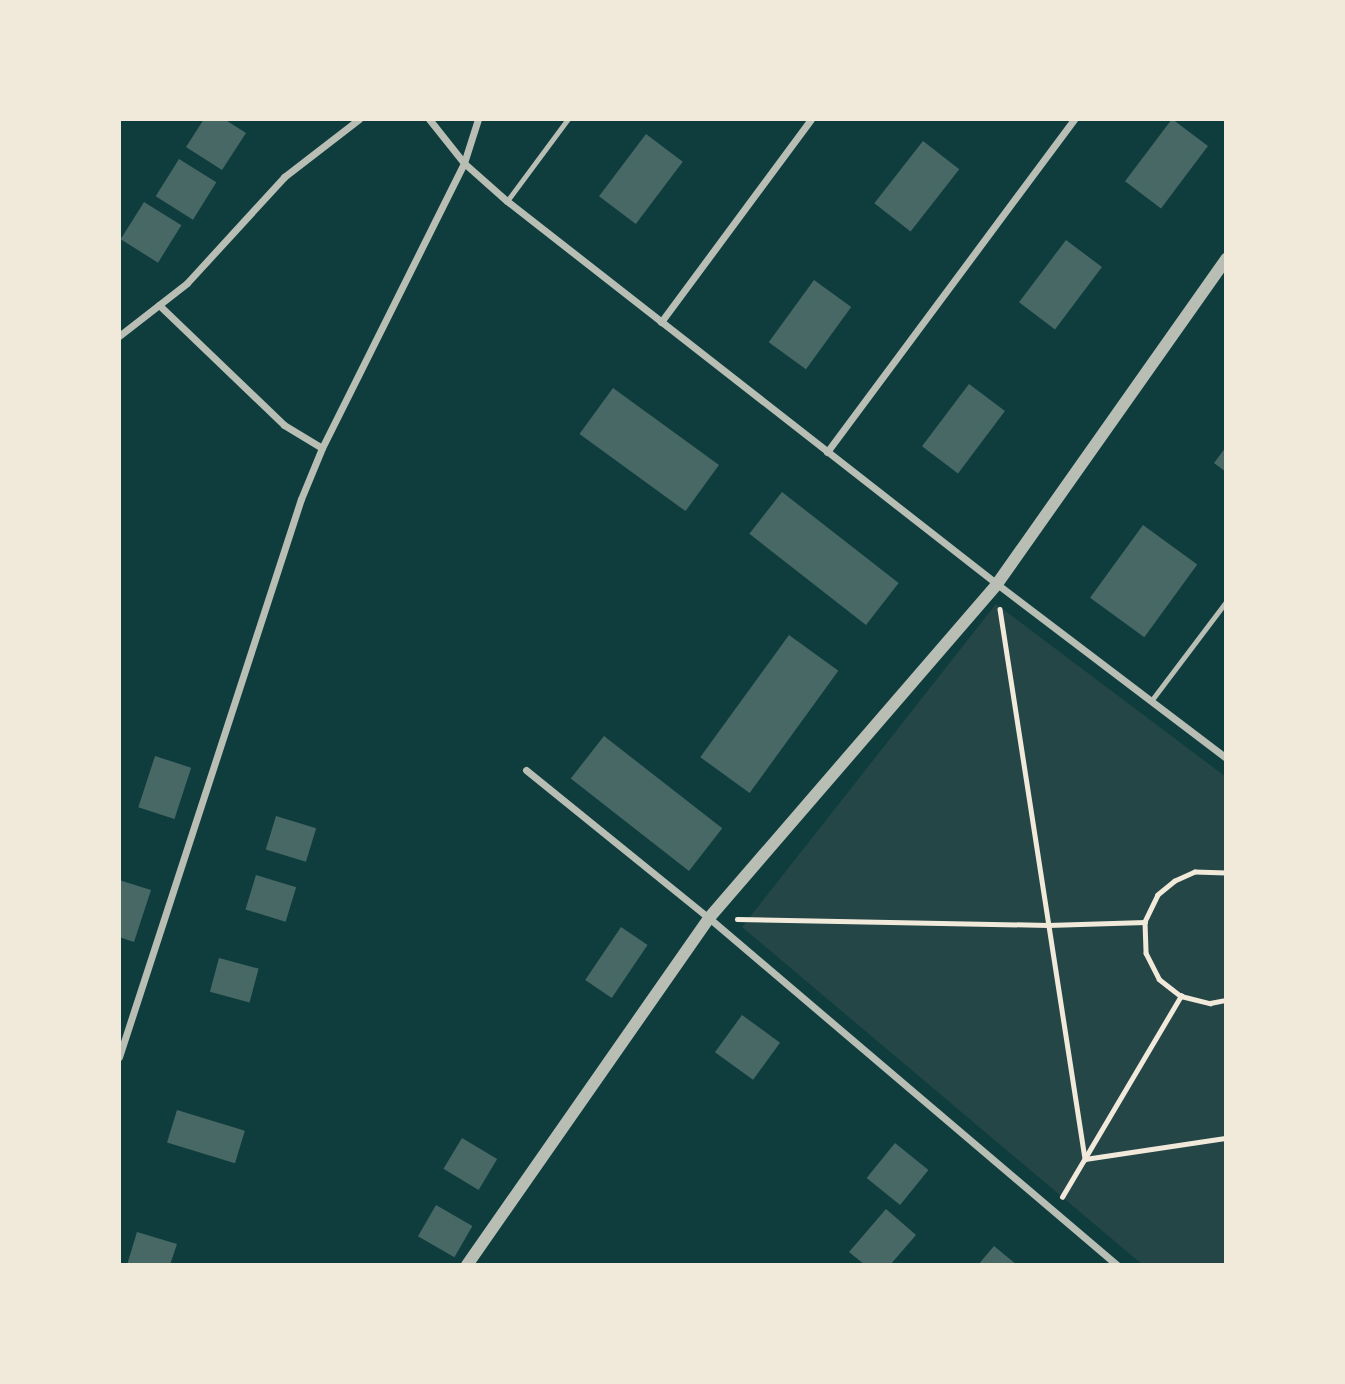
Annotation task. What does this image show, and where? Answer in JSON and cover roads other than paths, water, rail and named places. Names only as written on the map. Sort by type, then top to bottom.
[{"type":"street","points":[[119,336],[187,283],[284,177],[359,119]]},
{"type":"street","points":[[429,119],[464,163],[507,201],[997,584],[1226,758]]},
{"type":"street","points":[[119,1057],[274,576],[322,449],[368,363],[464,163],[478,119]]},
{"type":"street","points":[[661,321],[811,119]]},
{"type":"street","points":[[827,452],[1074,119]]},
{"type":"street","points":[[467,1265],[709,918],[997,584],[1226,259]]},
{"type":"street","points":[[159,305],[284,425],[322,449]]},
{"type":"street","points":[[526,770],[709,918],[1117,1265]]},
{"type":"lane","points":[[507,201],[568,119]]},
{"type":"lane","points":[[1151,701],[1226,602]]}]
